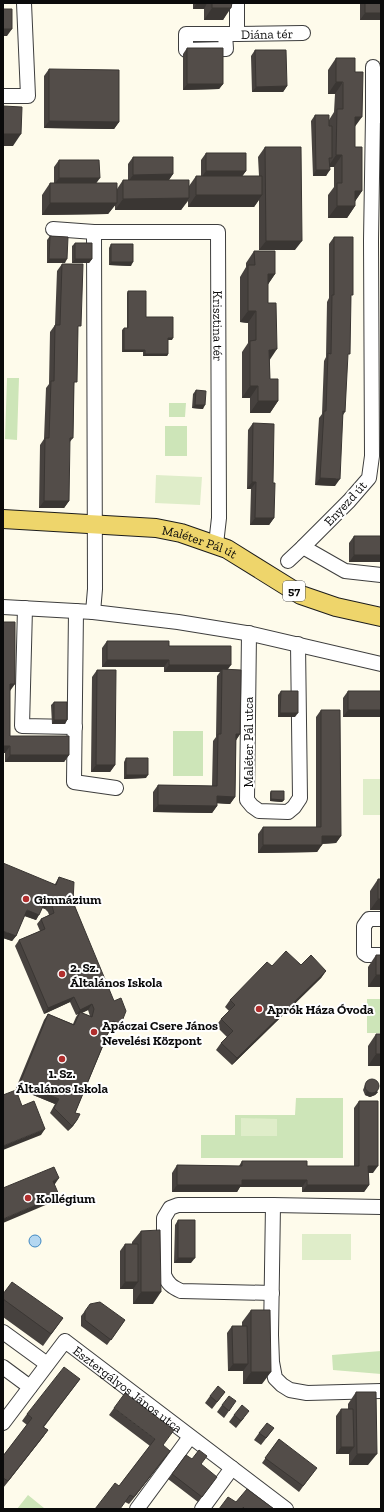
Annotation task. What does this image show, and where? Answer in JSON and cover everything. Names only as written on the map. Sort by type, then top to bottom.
[{"type":"main road","name":"Maléter Pál út","points":[[3,519],[156,528],[181,534],[216,544],[243,558],[301,595],[336,607],[381,617]]},
{"type":"street","points":[[3,96],[28,96],[24,3]]},
{"type":"street","name":"Diána tér","points":[[237,3],[231,34],[303,33]]},
{"type":"street","name":"Enyezd út","points":[[288,561],[349,501],[368,478],[372,456],[376,404],[371,240],[377,116],[373,67]]},
{"type":"street","name":"Krisztina tér","points":[[52,229],[94,232],[218,232],[219,518],[216,544]]},
{"type":"street","points":[[93,612],[95,590],[94,232]]},
{"type":"street","points":[[303,547],[345,571],[381,574]]},
{"type":"street","points":[[3,607],[93,612],[178,622],[249,633],[381,664]]},
{"type":"street","points":[[25,608],[22,726],[75,727]]},
{"type":"street","points":[[76,611],[74,782],[116,788]]},
{"type":"street","name":"Maléter Pál utca","points":[[249,633],[247,800],[252,806],[260,811],[288,812],[294,807],[300,798],[298,644]]},
{"type":"street","points":[[381,919],[369,919],[364,926],[364,953],[368,955],[381,955]]},
{"type":"street","points":[[272,1293],[181,1291],[172,1287],[167,1282],[164,1275],[164,1218],[170,1208],[178,1205],[381,1207]]},
{"type":"street","points":[[273,1205],[272,1362],[275,1378],[290,1390],[307,1393],[381,1391]]},
{"type":"street","points":[[3,1332],[47,1364],[30,1387],[6,1414]]},
{"type":"street","name":"Esztergályos János utca","points":[[47,1364],[65,1341],[286,1509]]},
{"type":"street","points":[[3,1367],[30,1387]]},
{"type":"street","name":"Esztergályos János utca","points":[[137,1509],[190,1437]]},
{"type":"street","points":[[202,1509],[232,1468]]},
{"type":"green space","points":[[7,378],[19,378],[17,440],[5,439]]},
{"type":"green space","points":[[169,403],[186,403],[185,417],[169,417]]},
{"type":"green space","points":[[165,426],[187,426],[187,456],[165,456]]},
{"type":"green space","points":[[156,475],[202,477],[200,505],[155,503]]},
{"type":"green space","points":[[173,731],[203,731],[203,776],[173,776]]},
{"type":"green space","points":[[363,779],[381,779],[381,815],[363,815]]},
{"type":"green space","points":[[367,999],[381,999],[381,1033],[367,1033]]},
{"type":"green space","points":[[296,1098],[343,1098],[343,1158],[201,1158],[201,1135],[235,1135],[235,1115],[295,1115]]},
{"type":"green space","points":[[241,1118],[277,1119],[277,1136],[241,1136]]},
{"type":"green space","points":[[302,1234],[351,1234],[351,1260],[302,1260]]},
{"type":"green space","points":[[381,1351],[381,1374],[333,1370],[332,1355]]},
{"type":"green space","points":[[28,1495],[44,1508],[17,1509]]},
{"type":"water","points":[[37,1235],[40,1236],[40,1246],[33,1247],[30,1246],[29,1239],[30,1236]]},
{"type":"building","points":[[212,3],[232,3],[231,8],[212,8]]},
{"type":"building","points":[[365,3],[381,3],[381,13],[365,13]]},
{"type":"building","points":[[3,9],[12,9],[12,29],[3,29]]},
{"type":"building","points":[[187,48],[223,48],[223,84],[187,84]]},
{"type":"building","points":[[255,50],[286,50],[287,86],[256,87]]},
{"type":"building","points":[[336,58],[355,58],[355,72],[363,72],[362,117],[355,117],[355,147],[362,147],[362,191],[355,191],[355,206],[337,206],[337,183],[342,183],[342,155],[336,155],[337,109],[343,109],[343,82],[336,82]]},
{"type":"building","points":[[49,69],[119,70],[119,122],[49,121]]},
{"type":"building","points":[[3,106],[22,107],[21,134],[3,134]]},
{"type":"building","points":[[315,115],[329,115],[329,126],[332,126],[332,158],[329,158],[330,170],[316,170]]},
{"type":"building","points":[[265,147],[301,147],[302,241],[266,241]]},
{"type":"building","points":[[206,153],[246,153],[246,171],[206,171]]},
{"type":"building","points":[[133,157],[173,157],[173,174],[133,175]]},
{"type":"building","points":[[59,160],[99,160],[100,178],[59,178]]},
{"type":"building","points":[[196,176],[262,176],[262,195],[196,195]]},
{"type":"building","points":[[123,180],[189,180],[189,198],[123,199]]},
{"type":"building","points":[[50,183],[117,183],[117,203],[50,203]]},
{"type":"building","points":[[50,236],[68,237],[67,259],[49,259]]},
{"type":"building","points":[[334,237],[353,237],[353,295],[351,295],[350,354],[348,354],[345,412],[343,411],[340,479],[320,478],[324,411],[326,411],[328,353],[331,354],[332,295],[334,295]]},
{"type":"building","points":[[75,243],[92,243],[92,259],[75,259]]},
{"type":"building","points":[[111,244],[133,244],[133,262],[111,262]]},
{"type":"building","points":[[254,251],[275,251],[275,274],[268,274],[268,303],[276,303],[277,349],[269,350],[270,379],[278,379],[278,401],[258,401],[258,386],[250,386],[250,341],[256,340],[256,311],[248,311],[248,265],[255,265]]},
{"type":"building","points":[[62,264],[83,264],[81,326],[78,326],[77,382],[74,382],[73,438],[70,438],[69,501],[44,501],[45,438],[49,438],[51,381],[54,381],[55,325],[60,325]]},
{"type":"building","points":[[128,291],[146,291],[146,317],[173,317],[173,338],[168,338],[168,354],[145,354],[145,350],[124,350],[124,328],[128,328]]},
{"type":"building","points":[[196,390],[206,391],[205,405],[195,405]]},
{"type":"building","points":[[253,423],[274,424],[274,518],[255,518],[256,482],[252,482]]},
{"type":"building","points":[[354,536],[381,536],[381,555],[354,555]]},
{"type":"building","points":[[3,622],[15,622],[15,684],[10,684],[10,736],[69,736],[69,755],[10,755],[10,746],[3,746]]},
{"type":"building","points":[[107,641],[169,641],[169,646],[231,646],[231,665],[169,665],[169,660],[107,660]]},
{"type":"building","points":[[222,669],[241,670],[240,734],[236,734],[235,797],[217,796],[217,806],[158,805],[158,785],[217,786],[218,734],[221,734]]},
{"type":"building","points":[[97,670],[116,670],[115,765],[96,765]]},
{"type":"building","points":[[281,691],[298,691],[298,713],[280,713]]},
{"type":"building","points":[[348,691],[381,691],[381,710],[348,710]]},
{"type":"building","points":[[54,702],[67,702],[67,720],[54,720]]},
{"type":"building","points":[[321,710],[340,710],[341,836],[322,836],[322,845],[263,845],[263,827],[321,827]]},
{"type":"building","points":[[126,758],[148,758],[148,775],[126,775]]},
{"type":"building","points":[[271,791],[284,791],[284,800],[271,799]]},
{"type":"building","points":[[3,863],[56,885],[59,877],[74,882],[73,902],[114,1001],[121,998],[126,1011],[121,1024],[113,1021],[75,1113],[80,1114],[72,1126],[54,1108],[59,1099],[20,1083],[48,1014],[74,1025],[80,1012],[92,1017],[94,1009],[92,1004],[80,1010],[74,997],[48,1008],[19,940],[45,929],[41,919],[54,913],[52,906],[45,902],[39,915],[27,910],[16,936],[3,931]]},
{"type":"building","points":[[378,879],[381,879],[381,899],[378,899]]},
{"type":"building","name":"Aprók Háza Óvoda","points":[[286,951],[301,965],[311,955],[326,971],[237,1058],[221,1043],[233,1031],[221,1019],[235,1005],[230,1000],[267,962],[272,966]]},
{"type":"building","points":[[376,955],[381,955],[381,975],[376,975]]},
{"type":"building","points":[[376,1034],[381,1034],[381,1054],[376,1054]]},
{"type":"building","points":[[372,1079],[377,1081],[379,1086],[377,1091],[372,1093],[367,1091],[365,1086],[367,1081]]},
{"type":"building","points":[[16,1090],[22,1106],[34,1101],[45,1129],[3,1146],[3,1095]]},
{"type":"building","points":[[359,1101],[378,1101],[378,1166],[368,1166],[369,1185],[307,1185],[307,1180],[242,1180],[242,1185],[177,1185],[177,1165],[242,1166],[242,1161],[307,1161],[307,1166],[359,1166]]},
{"type":"building","name":"Kollégium","points":[[54,1167],[59,1178],[53,1181],[59,1195],[3,1219],[3,1188]]},
{"type":"building","points":[[178,1220],[195,1220],[195,1258],[178,1258]]},
{"type":"building","points":[[160,1230],[161,1292],[141,1292],[141,1231]]},
{"type":"building","points":[[125,1244],[138,1244],[138,1282],[125,1282]]},
{"type":"building","points":[[12,1282],[63,1318],[51,1334],[3,1299],[3,1294]]},
{"type":"building","points":[[100,1302],[125,1320],[111,1340],[85,1320],[85,1311],[90,1304]]},
{"type":"building","points":[[251,1310],[270,1310],[271,1372],[251,1372]]},
{"type":"building","points":[[232,1326],[247,1326],[248,1364],[233,1364]]},
{"type":"building","points":[[64,1367],[80,1379],[43,1427],[48,1430],[8,1481],[3,1478],[3,1456],[32,1418],[27,1414]]},
{"type":"building","points":[[218,1386],[225,1392],[217,1402],[210,1396]]},
{"type":"building","points":[[356,1392],[376,1392],[377,1454],[357,1454]]},
{"type":"building","points":[[125,1393],[174,1430],[163,1445],[170,1451],[134,1497],[130,1495],[120,1509],[95,1509],[115,1483],[119,1486],[155,1439],[114,1408]]},
{"type":"building","points":[[229,1396],[236,1401],[229,1411],[222,1405]]},
{"type":"building","points":[[242,1405],[249,1411],[241,1421],[234,1415]]},
{"type":"building","points":[[341,1409],[353,1409],[354,1447],[341,1447]]},
{"type":"building","points":[[267,1423],[274,1428],[266,1438],[259,1433]]},
{"type":"building","points":[[279,1439],[317,1468],[303,1486],[265,1458]]},
{"type":"building","points":[[199,1450],[207,1456],[201,1464],[217,1477],[202,1497],[172,1474],[186,1455],[192,1459]]},
{"type":"building","points":[[247,1489],[274,1509],[245,1509],[243,1507],[242,1509],[219,1509],[228,1497],[236,1502]]},
{"type":"place","name":"Gimnázium","points":[[26,899]]},
{"type":"place","name":"2. Sz. Általános Iskola","points":[[62,974]]},
{"type":"place","name":"Aprók Háza Óvoda","points":[[259,1009]]},
{"type":"place","name":"Apáczai Csere János Nevelési Központ","points":[[94,1032]]},
{"type":"place","name":"1. Sz. Általános Iskola","points":[[62,1059]]},
{"type":"place","name":"Kollégium","points":[[28,1198]]}]
